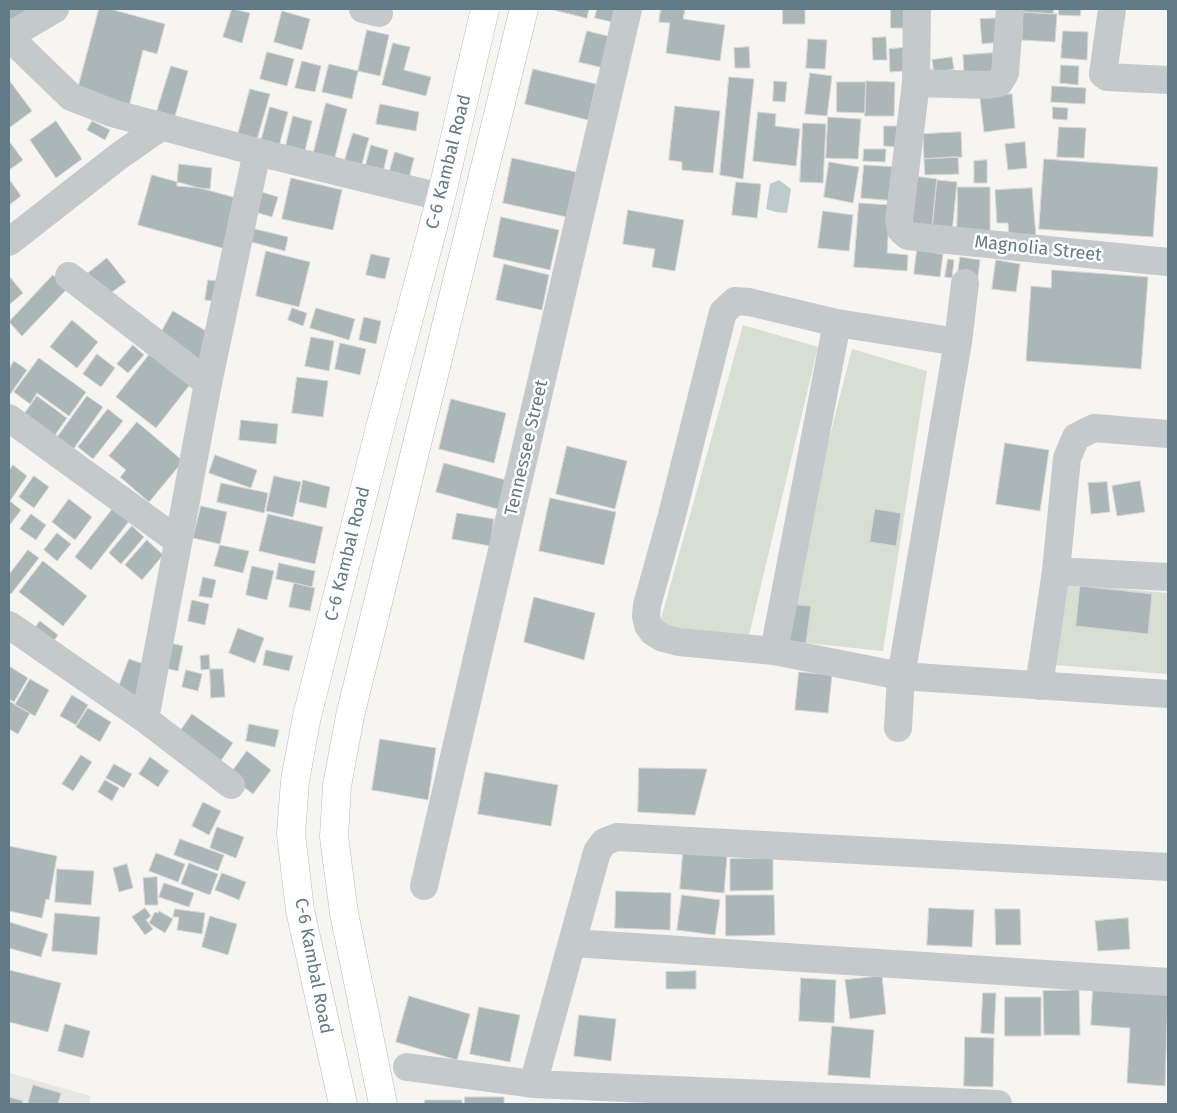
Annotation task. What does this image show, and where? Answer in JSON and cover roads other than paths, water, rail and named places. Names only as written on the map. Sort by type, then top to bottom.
[{"type":"main road","name":"C-6 Kambal Road","points":[[343,1104],[300,910],[291,834],[295,781],[309,707],[441,197],[485,9]]},
{"type":"main road","name":"C-6 Kambal Road","points":[[383,1104],[344,913],[334,837],[336,786],[350,716],[524,9]]},
{"type":"street","points":[[55,9],[9,37],[70,97],[112,113],[257,152],[441,197]]},
{"type":"street","name":"Tennessee Street","points":[[424,886],[628,9]]},
{"type":"street","points":[[918,9],[916,83],[988,85],[999,83],[1004,73],[1010,9]]},
{"type":"street","points":[[1112,9],[1103,74],[1107,77],[1168,80]]},
{"type":"street","name":"Magnolia Street","points":[[916,83],[899,220],[901,230],[908,236],[1168,262]]},
{"type":"street","points":[[9,242],[162,126]]},
{"type":"street","points":[[145,719],[208,383],[257,152]]},
{"type":"street","points":[[69,276],[208,383]]},
{"type":"street","points":[[898,728],[901,676],[958,342],[965,283]]},
{"type":"street","points":[[958,342],[837,323],[749,302],[734,301],[723,312],[671,519],[647,605],[646,616],[648,625],[653,632],[664,638],[679,642],[774,651],[901,676],[1168,694]]},
{"type":"street","points":[[774,651],[837,323]]},
{"type":"street","points":[[9,418],[178,541]]},
{"type":"street","points":[[1039,686],[1056,571],[1067,458],[1076,437],[1094,428],[1168,434]]},
{"type":"street","points":[[1056,571],[1168,577]]},
{"type":"street","points":[[9,624],[145,719],[231,785]]},
{"type":"street","points":[[533,1084],[597,852],[604,842],[617,837],[1168,867]]},
{"type":"street","points":[[573,943],[1168,982]]},
{"type":"street","points":[[407,1067],[533,1084],[998,1104]]}]
